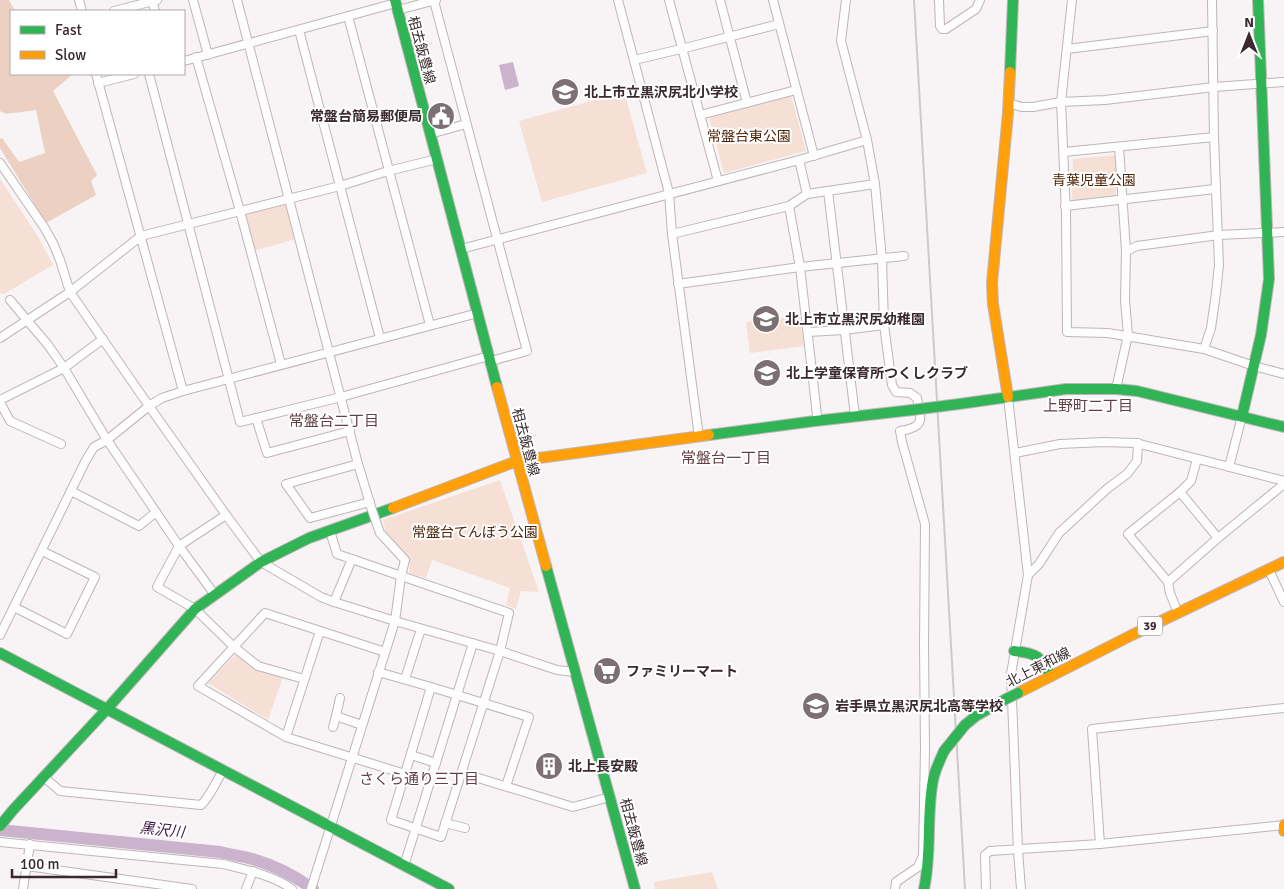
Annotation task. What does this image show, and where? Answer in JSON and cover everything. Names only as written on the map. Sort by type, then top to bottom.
[{"type":"street","points":[[117,10],[154,0]]},
{"type":"street","points":[[193,0],[208,55]]},
{"type":"street","points":[[237,0],[358,464],[380,533],[405,560],[395,622],[311,889]]},
{"type":"street","points":[[149,75],[240,422],[526,351],[435,0],[396,5],[348,16],[185,61]]},
{"type":"street","points":[[618,0],[669,193],[678,284],[699,437]]},
{"type":"street","points":[[668,0],[718,181]]},
{"type":"street","points":[[720,0],[747,103]]},
{"type":"street","points":[[773,0],[814,156]]},
{"type":"street","points":[[846,0],[841,41],[867,140],[875,184],[882,259],[884,324],[892,385],[896,392],[910,393],[917,398],[921,418],[917,426],[900,431],[925,524],[924,646],[926,749],[923,856],[918,866],[896,882],[895,889]]},
{"type":"street","points":[[939,0],[940,26],[942,29],[946,29],[976,8],[980,0]]},
{"type":"street","points":[[1013,0],[1008,104],[992,283],[993,304],[1015,453],[1028,575],[1011,674],[1021,889]]},
{"type":"street","points":[[1072,0],[1061,102],[1066,206],[1067,332],[1128,335],[1204,349],[1284,374]]},
{"type":"street","points":[[1204,349],[1211,328],[1219,265],[1219,235],[1215,189],[1212,0]]},
{"type":"street","points":[[1229,467],[1261,335],[1269,279],[1258,0]]},
{"type":"street","name":"相去飯豊線","points":[[396,5],[517,462],[635,889]]},
{"type":"street","points":[[348,16],[430,325]]},
{"type":"street","points":[[634,60],[682,50],[779,24]]},
{"type":"street","points":[[299,30],[380,338]]},
{"type":"street","points":[[1067,49],[1213,31]]},
{"type":"street","points":[[196,58],[281,364]]},
{"type":"street","points":[[96,75],[183,391]]},
{"type":"street","points":[[98,83],[130,75]]},
{"type":"street","points":[[1008,104],[1032,107],[1061,102],[1105,100],[1214,87],[1284,82]]},
{"type":"street","points":[[700,115],[796,90]]},
{"type":"street","points":[[430,134],[466,124]]},
{"type":"street","points":[[1064,152],[1214,137]]},
{"type":"street","points":[[461,249],[814,156],[867,140]]},
{"type":"street","points":[[1116,389],[1128,335],[1125,300],[1126,251],[1119,147]]},
{"type":"street","points":[[0,338],[70,292],[141,236],[340,186],[388,171],[437,159]]},
{"type":"street","points":[[798,160],[807,194]]},
{"type":"street","points":[[0,163],[53,243],[70,292],[261,562],[321,597],[334,602],[395,622],[500,651],[557,670],[575,672]]},
{"type":"street","points":[[672,234],[789,206],[807,194],[875,184]]},
{"type":"street","points":[[1066,206],[1215,189]]},
{"type":"street","points":[[828,191],[855,416]]},
{"type":"street","points":[[789,206],[800,267],[808,332],[817,415],[815,421]]},
{"type":"street","points":[[1126,251],[1137,246],[1219,235],[1284,232]]},
{"type":"street","points":[[678,284],[800,267],[904,256]]},
{"type":"street","points":[[10,300],[48,345],[64,368],[107,440],[179,546],[215,595]]},
{"type":"street","points":[[0,635],[94,447],[107,440],[149,406],[162,398],[183,391],[478,313]]},
{"type":"street","points":[[808,332],[844,330],[884,324]]},
{"type":"street","points":[[61,444],[10,420],[0,401],[64,368],[103,339]]},
{"type":"street","points":[[2,824],[195,609],[261,562],[309,538],[517,462],[815,421],[1066,390],[1099,388],[1137,391],[1284,427]]},
{"type":"street","points":[[256,418],[267,453],[350,431]]},
{"type":"street","points":[[1015,453],[1060,444],[1138,443],[1284,482]]},
{"type":"street","points":[[1028,575],[1039,564],[1059,533],[1108,488],[1128,474],[1137,461],[1138,443]]},
{"type":"street","points":[[1178,613],[1168,582],[1128,534],[1191,481],[1197,459]]},
{"type":"street","points":[[358,464],[286,484],[310,518],[371,506]]},
{"type":"street","points":[[1168,582],[1284,482]]},
{"type":"street","points":[[71,492],[139,526],[156,512]]},
{"type":"street","points":[[1180,492],[1218,538]]},
{"type":"street","points":[[226,515],[179,546],[156,587],[195,609],[234,647],[258,666],[304,679]]},
{"type":"street","points":[[330,531],[337,554],[509,613],[500,651],[441,837],[391,820],[431,687]]},
{"type":"street","points":[[14,607],[67,634],[95,577],[42,550]]},
{"type":"street","points":[[334,602],[352,559]]},
{"type":"street","name":"北上東和線","points":[[924,889],[930,855],[933,780],[944,751],[965,724],[1006,699],[1051,676],[1284,562]]},
{"type":"street","points":[[1269,570],[1284,602]]},
{"type":"street","points":[[385,652],[266,613],[198,686],[286,737],[405,774]]},
{"type":"street","points":[[405,679],[421,629]]},
{"type":"street","points":[[286,737],[320,631]]},
{"type":"street","points":[[404,866],[473,643]]},
{"type":"street","points":[[1014,651],[1031,652],[1040,656],[1051,676]]},
{"type":"street","points":[[0,654],[448,889]]},
{"type":"street","points":[[378,672],[529,717],[506,786]]},
{"type":"street","points":[[333,727],[340,698]]},
{"type":"street","points":[[1100,844],[1092,729],[1284,708]]},
{"type":"street","points":[[336,716],[362,724]]},
{"type":"street","points":[[411,755],[436,764]]},
{"type":"street","points":[[44,777],[60,791],[201,805],[223,771]]},
{"type":"street","points":[[462,773],[573,807],[610,797]]},
{"type":"street","points":[[445,823],[465,828]]},
{"type":"street","points":[[986,889],[985,855],[990,851],[1100,844],[1284,825],[1284,831]]},
{"type":"street","points":[[0,842],[223,864],[252,871],[287,885],[292,889]]},
{"type":"street","points":[[23,889],[30,844]]},
{"type":"street","points":[[27,866],[187,889]]},
{"type":"street","points":[[246,889],[252,871]]},
{"type":"green space","points":[[624,92],[647,173],[542,202],[519,121]]},
{"type":"green space","name":"常盤台東公園","points":[[791,95],[806,151],[724,173],[709,117]]},
{"type":"green space","name":"青葉児童公園","points":[[1116,155],[1116,202],[1072,206],[1073,159]]},
{"type":"green space","points":[[0,179],[39,238],[53,265],[4,294],[0,293]]},
{"type":"green space","points":[[286,203],[296,239],[253,251],[243,212]]},
{"type":"green space","points":[[800,316],[804,346],[750,353],[746,322]]},
{"type":"green space","name":"常盤台てんぼう公園","points":[[500,480],[539,592],[521,591],[516,609],[506,605],[510,588],[432,560],[426,578],[409,573],[410,558],[386,532],[383,520]]},
{"type":"green space","points":[[237,653],[257,669],[283,677],[268,720],[208,683]]},
{"type":"green space","points":[[712,872],[718,889],[655,889],[654,882]]},
{"type":"shaded area","points":[[0,0],[9,0],[14,10],[10,10],[10,75],[72,75],[53,91],[97,175],[91,181],[96,195],[46,223],[0,148],[0,139],[2,138],[19,162],[45,153],[36,110],[6,114],[0,111]]},
{"type":"shaded area","points":[[513,62],[519,86],[505,90],[499,65]]},
{"type":"waterway","name":"黒沢川","points":[[0,830],[220,852],[268,864],[291,875],[313,889]]},
{"type":"railway","points":[[914,0],[965,889]]},
{"type":"traffic: fast","points":[[395,0],[497,387]]},
{"type":"traffic: fast","points":[[1010,72],[1013,0]]},
{"type":"traffic: fast","points":[[1242,416],[1261,335],[1269,279],[1258,0]]},
{"type":"traffic: fast","points":[[959,404],[1066,389],[1116,389],[1137,391],[1284,427]]},
{"type":"traffic: fast","points":[[912,410],[959,404]]},
{"type":"traffic: fast","points":[[709,435],[912,410]]},
{"type":"traffic: fast","points":[[0,826],[195,609],[261,562],[309,538],[393,508]]},
{"type":"traffic: fast","points":[[546,566],[635,889]]},
{"type":"traffic: fast","points":[[1014,651],[1028,653],[1037,657],[1051,676]]},
{"type":"traffic: fast","points":[[0,653],[449,889]]},
{"type":"traffic: fast","points":[[1006,699],[1018,693]]},
{"type":"traffic: fast","points":[[965,725],[976,716],[1006,699]]},
{"type":"traffic: fast","points":[[944,751],[965,725]]},
{"type":"traffic: fast","points":[[924,889],[928,862],[933,780],[944,751]]},
{"type":"traffic: slow","points":[[1008,397],[993,304],[992,283],[1010,72]]},
{"type":"traffic: slow","points":[[497,387],[546,566]]},
{"type":"traffic: slow","points":[[393,508],[517,461],[709,435]]},
{"type":"traffic: slow","points":[[1018,693],[1132,635],[1284,562]]},
{"type":"traffic: slow","points":[[1284,825],[1284,831]]},
{"type":"place","name":"北上市立黒沢尻北小学校","points":[[565,92]]},
{"type":"place","name":"常盤台簡易郵便局","points":[[441,116]]},
{"type":"place","name":"北上市立黒沢尻幼稚園","points":[[766,319]]},
{"type":"place","name":"北上学童保育所つくしクラブ","points":[[767,373]]},
{"type":"place","name":"ファミリーマート","points":[[607,671]]},
{"type":"place","name":"岩手県立黒沢尻北高等学校","points":[[816,706]]},
{"type":"place","name":"北上長安殿","points":[[549,766]]},
{"type":"district","name":"上野町二丁目","points":[[1088,406]]},
{"type":"district","name":"常盤台二丁目","points":[[334,421]]},
{"type":"district","name":"常盤台一丁目","points":[[726,458]]},
{"type":"district","name":"さくら通り三丁目","points":[[419,779]]}]
